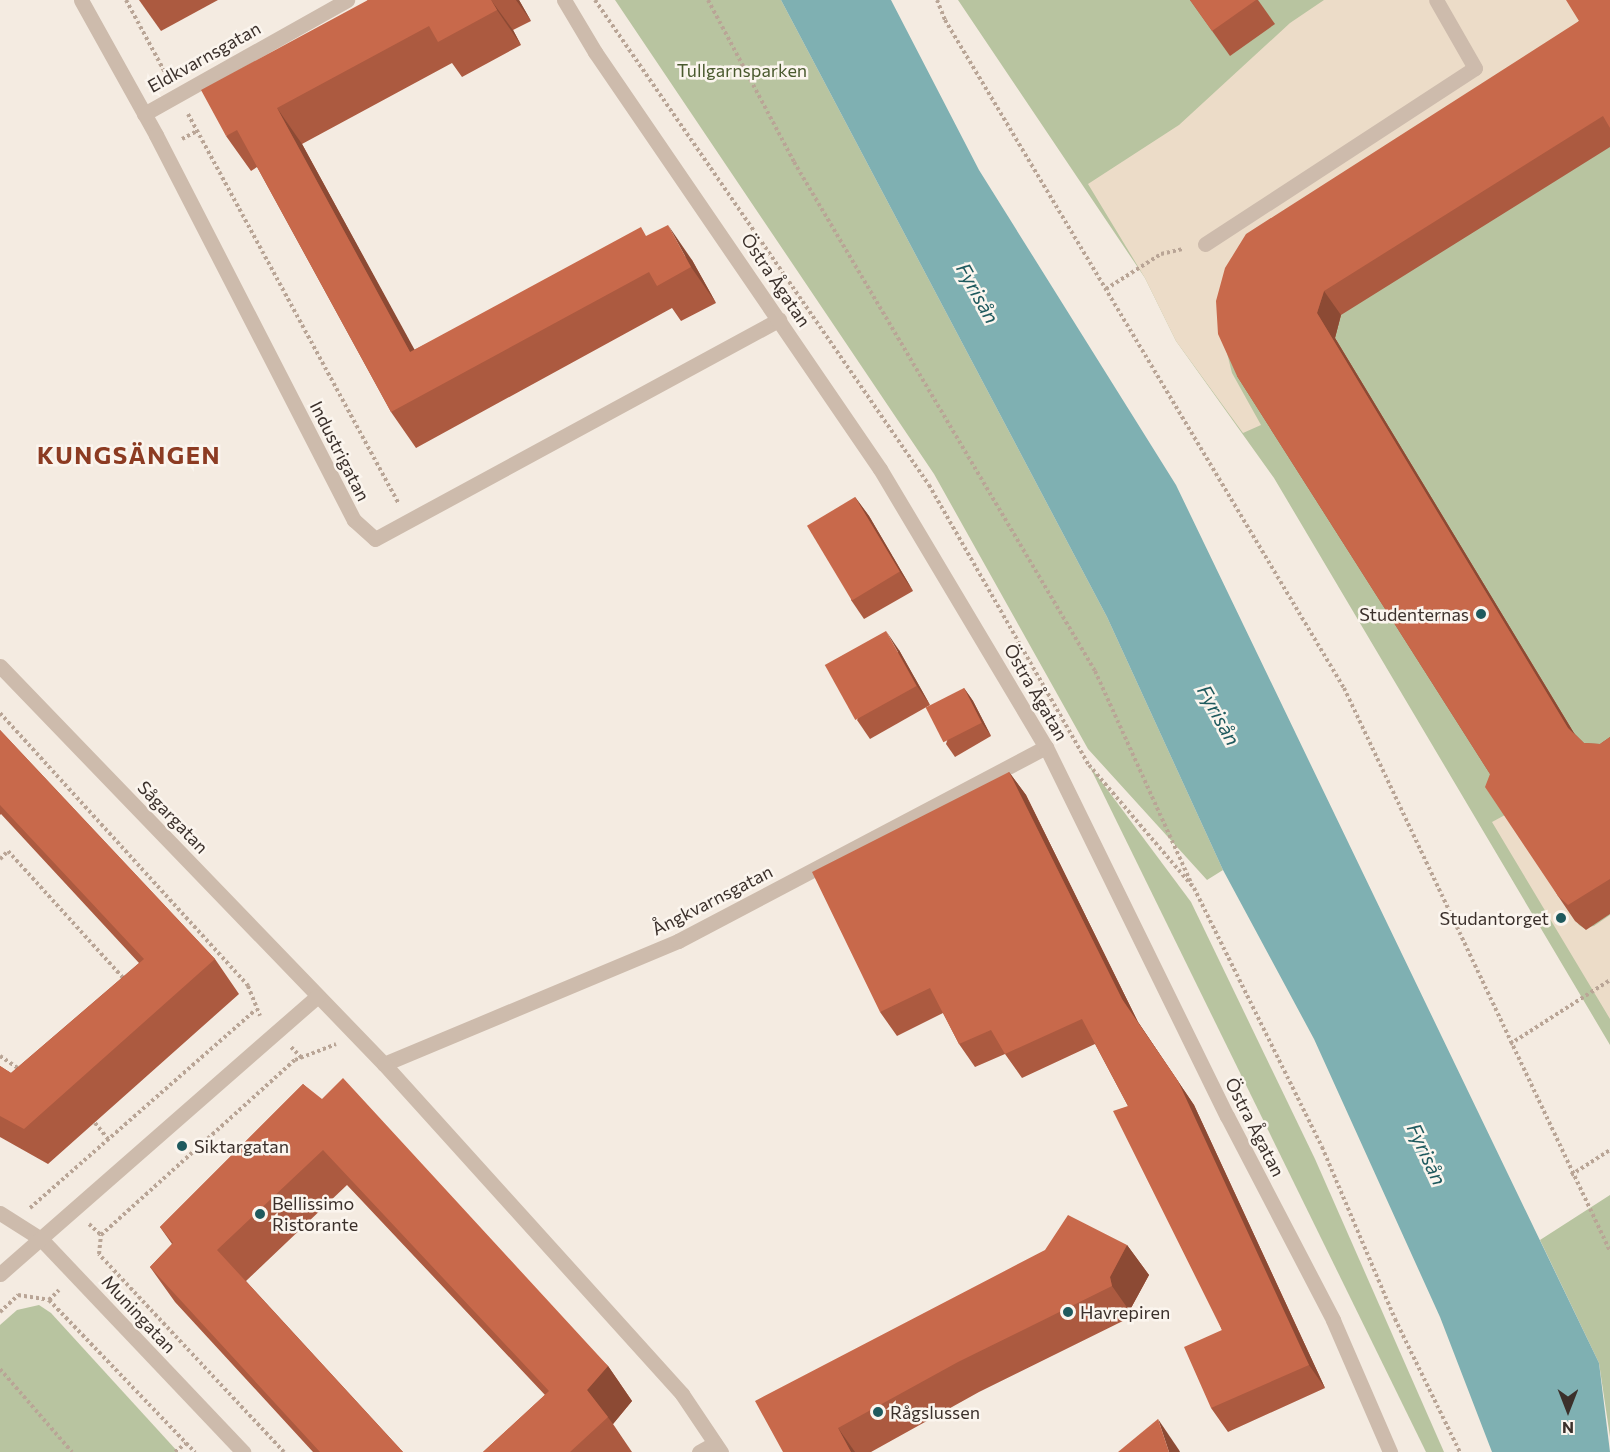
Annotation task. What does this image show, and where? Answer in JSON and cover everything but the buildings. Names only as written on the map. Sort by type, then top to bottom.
[{"type":"street","name":"Industrigatan","points":[[81,0],[144,114],[354,520],[375,539],[409,523],[779,320]]},
{"type":"street","name":"Eldkvarnsgatan","points":[[144,114],[347,0]]},
{"type":"street","name":"Östra Ågatan","points":[[564,0],[595,52],[880,469],[1046,747],[1227,1116],[1333,1320],[1390,1452]]},
{"type":"street","points":[[1204,244],[1475,68],[1436,0]]},
{"type":"street","name":"Sågargatan","points":[[0,667],[317,996]]},
{"type":"street","name":"Ångkvarnsgatan","points":[[384,1064],[678,941],[1046,747]]},
{"type":"street","points":[[0,1274],[317,996],[384,1064],[682,1394],[718,1447],[699,1452]]},
{"type":"street","name":"Muningatan","points":[[0,1213],[41,1239],[243,1452]]},
{"type":"path","points":[[126,0],[409,523]]},
{"type":"path","points":[[708,0],[794,162],[1095,671],[1194,888]]},
{"type":"path","points":[[937,0],[951,30],[1344,688],[1572,1175],[1592,1207],[1610,1251]]},
{"type":"path","points":[[1106,289],[1161,254],[1204,244]]},
{"type":"path","points":[[0,713],[248,986],[255,1010],[302,1058]]},
{"type":"path","points":[[0,859],[8,851],[127,982]]},
{"type":"path","points":[[1204,910],[1322,1147],[1395,1319],[1460,1452]]},
{"type":"path","points":[[1510,1044],[1610,980]]},
{"type":"path","points":[[15,1222],[255,1010]]},
{"type":"path","points":[[284,1452],[99,1254],[100,1236],[295,1060],[330,1049],[350,1032]]},
{"type":"path","points":[[0,1056],[27,1074]]},
{"type":"path","points":[[95,1123],[108,1139]]},
{"type":"path","points":[[118,1129],[122,1133]]},
{"type":"path","points":[[186,1149],[190,1155]]},
{"type":"path","points":[[1572,1175],[1610,1150]]},
{"type":"path","points":[[151,1179],[156,1185]]},
{"type":"path","points":[[88,1223],[100,1236]]},
{"type":"path","points":[[0,1312],[18,1295],[49,1300],[195,1452]]},
{"type":"path","points":[[0,1369],[72,1452]]},
{"type":"path","points":[[176,1452],[186,1443]]},
{"type":"green space","name":"Tullgarnsparken","points":[[615,0],[781,0],[1107,617],[1223,870],[1207,880],[1088,749],[934,474]]},
{"type":"green space","name":"Studenternas","points":[[958,0],[1610,0],[1610,1045],[1274,478],[1176,341],[1145,278]]},
{"type":"green space","points":[[1089,765],[1191,902],[1315,1159],[1444,1452],[1426,1452]]},
{"type":"green space","points":[[1610,1195],[1610,1437],[1599,1363],[1540,1240]]},
{"type":"green space","points":[[39,1305],[51,1313],[178,1452],[0,1452],[0,1325],[17,1310]]},
{"type":"shaded area","points":[[1324,0],[1568,0],[1597,46],[1221,329],[1232,373],[1261,425],[1243,433],[1176,341],[1145,278],[1088,184],[1179,125],[1290,23]]},
{"type":"shaded area","name":"Studantorget","points":[[1505,815],[1579,925],[1584,928],[1594,926],[1610,915],[1610,1019],[1492,822]]},
{"type":"water","name":"Fyrisån","points":[[781,0],[891,0],[979,170],[1176,485],[1599,1363],[1610,1452],[1492,1452],[1440,1317],[1314,1039],[1223,870],[1107,617]]},
{"type":"place","name":"Studenternas","points":[[1481,614]]},
{"type":"place","name":"Studantorget","points":[[1561,918]]},
{"type":"place","name":"Siktargatan","points":[[182,1146]]},
{"type":"place","name":"Bellissimo Ristorante","points":[[260,1214]]},
{"type":"place","name":"Havrepiren","points":[[1068,1312]]},
{"type":"place","name":"Rågslussen","points":[[878,1412]]},
{"type":"district","name":"KUNGSÄNGEN","points":[[129,455]]}]
